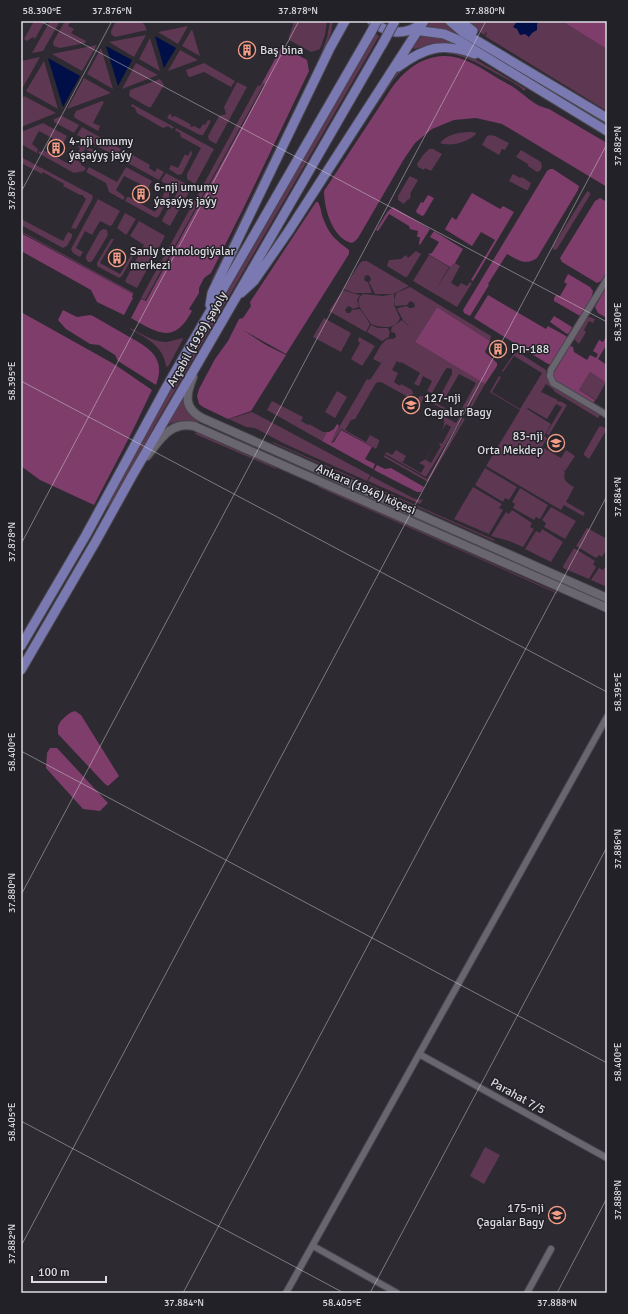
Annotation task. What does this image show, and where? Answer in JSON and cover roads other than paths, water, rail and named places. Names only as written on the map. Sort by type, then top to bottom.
[{"type":"main road","points":[[330,48],[336,21]]},
{"type":"main road","points":[[209,312],[212,293],[344,21]]},
{"type":"main road","points":[[372,21],[379,27],[390,32],[415,30],[452,36],[469,45],[489,59],[607,131]]},
{"type":"main road","name":"Arçabil (1939) şaýoly","points":[[21,646],[89,530],[209,312],[377,21]]},
{"type":"main road","name":"Arçabil (1939) şaýoly","points":[[21,668],[105,526],[132,476],[395,21]]},
{"type":"main road","points":[[234,299],[259,275],[393,70],[415,30],[424,21]]},
{"type":"main road","points":[[450,21],[464,33],[607,118]]},
{"type":"main road","points":[[460,21],[490,43],[500,54]]},
{"type":"main road","points":[[393,70],[416,54],[425,50],[440,47],[465,50],[489,59]]},
{"type":"main road","name":"Ankara (1946) köçesi","points":[[198,363],[188,394],[190,407],[198,416],[607,598]]},
{"type":"main road","name":"Ankara (1946) köçesi","points":[[132,476],[169,430],[181,425],[194,426],[607,608]]},
{"type":"main road","points":[[29,633],[39,639]]},
{"type":"street","points":[[607,278],[551,370],[550,376],[553,383],[607,415]]},
{"type":"street","points":[[286,1293],[607,717]]},
{"type":"street","name":"Parahat 7/5","points":[[419,1054],[607,1158]]},
{"type":"street","points":[[313,1246],[397,1293]]},
{"type":"street","points":[[527,1293],[551,1249]]},
{"type":"place","name":"Baş bina","points":[[247,50]]},
{"type":"place","name":"4-nji umumy ýaşaýyş jaýy","points":[[56,148]]},
{"type":"place","name":"6-nji umumy ýaşaýyş jaýy","points":[[141,194]]},
{"type":"place","name":"Sanly tehnologiýalar merkezi","points":[[117,258]]},
{"type":"place","name":"Рп-188","points":[[498,349]]},
{"type":"place","name":"127-nji Cagalar Bagy","points":[[411,405]]},
{"type":"place","name":"83-nji Orta Mekdep","points":[[556,443]]},
{"type":"place","name":"175-nji Çagalar Bagy","points":[[557,1215]]}]
